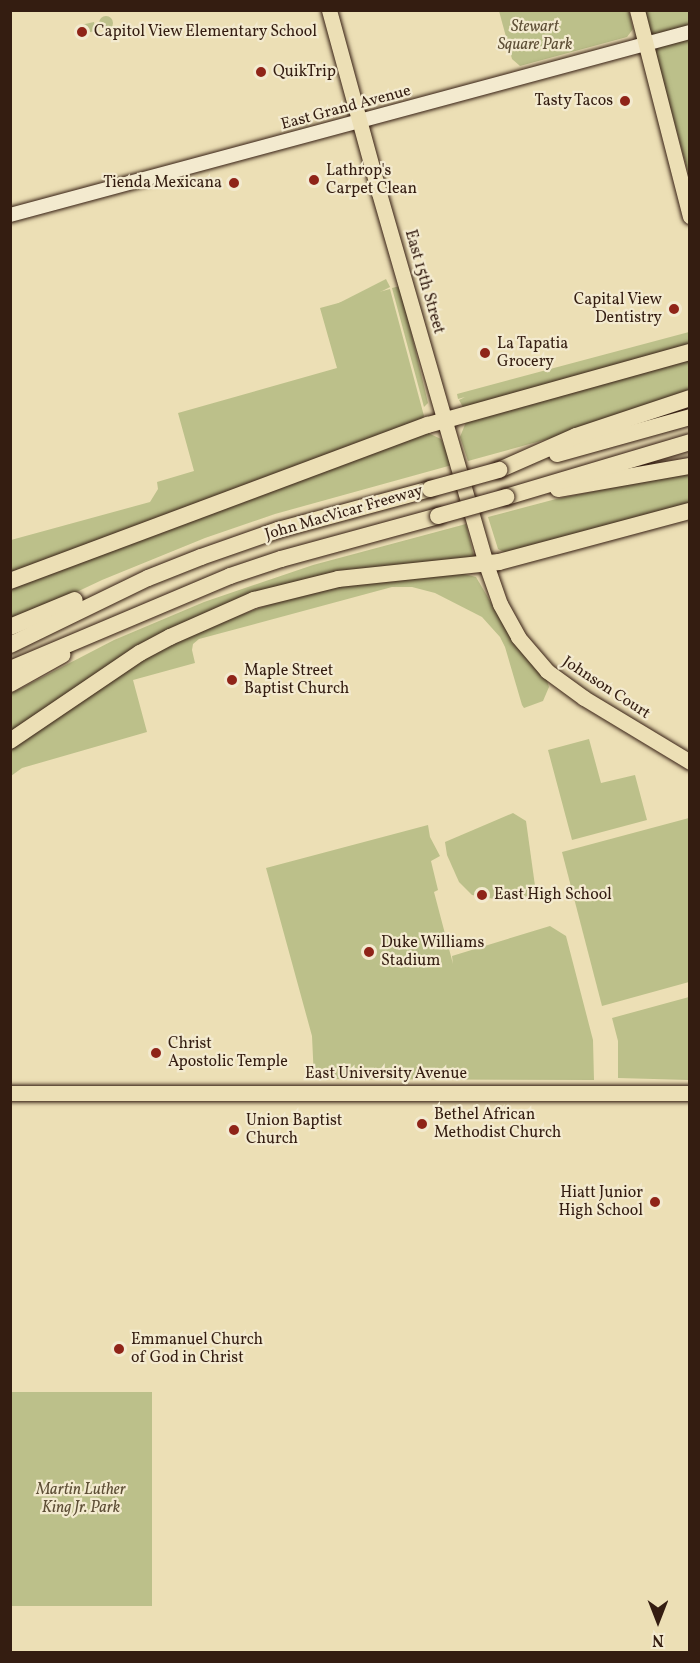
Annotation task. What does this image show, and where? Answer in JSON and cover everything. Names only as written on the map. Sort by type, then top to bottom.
[{"type":"highway","points":[[10,581],[445,420],[690,352]]},
{"type":"highway","points":[[499,470],[576,436],[690,398]]},
{"type":"highway","name":"John MacVicar Freeway","points":[[10,645],[148,578],[278,530],[690,417]]},
{"type":"highway","name":"John MacVicar Freeway","points":[[10,669],[159,604],[281,559],[513,495],[690,442]]},
{"type":"highway","points":[[513,495],[599,484],[690,466]]},
{"type":"highway","points":[[10,741],[140,653],[170,637],[254,600],[338,579],[486,564],[690,511]]},
{"type":"highway","points":[[10,627],[99,590],[148,578]]},
{"type":"highway","points":[[10,684],[159,604]]},
{"type":"main road","name":"East 15th Street","points":[[329,10],[486,564]]},
{"type":"main road","points":[[637,10],[690,216]]},
{"type":"main road","name":"East Grand Avenue","points":[[10,215],[690,32]]},
{"type":"main road","name":"Johnson Court","points":[[486,564],[500,604],[518,637],[548,671],[584,698],[690,762]]},
{"type":"main road","name":"East University Avenue","points":[[10,1093],[690,1093]]},
{"type":"green space","name":"Stewart Square Park","points":[[499,11],[629,11],[633,29],[627,37],[520,66],[512,59]]},
{"type":"green space","points":[[644,11],[689,11],[689,176]]},
{"type":"green space","points":[[106,16],[111,18],[113,23],[111,28],[106,30],[101,28],[99,23],[101,18]]},
{"type":"green space","points":[[94,22],[96,31],[80,34],[78,26]]},
{"type":"green space","points":[[386,279],[390,287],[327,319],[323,311]]},
{"type":"green space","points":[[400,286],[428,403],[424,407],[392,288]]},
{"type":"green space","points":[[390,289],[424,416],[419,422],[11,577],[11,540],[150,502],[158,489],[157,482],[194,471],[178,413],[337,368],[320,308]]},
{"type":"green space","points":[[689,332],[689,346],[464,409],[459,400],[465,397],[458,399],[457,394]]},
{"type":"green space","points":[[689,358],[689,393],[555,437],[468,461],[460,437],[466,422]]},
{"type":"green space","points":[[426,432],[441,439],[452,465],[275,514],[205,538],[102,580],[11,623],[11,589]]},
{"type":"green space","points":[[689,472],[689,505],[506,553],[498,549],[488,517],[556,499]]},
{"type":"green space","points":[[466,524],[474,557],[242,600],[11,736],[10,694],[114,640],[204,602],[313,565]]},
{"type":"green space","points":[[460,573],[476,577],[500,618],[545,674],[549,687],[543,701],[524,708],[505,647],[500,637],[482,617],[435,593],[412,587],[392,587],[199,639],[193,644],[192,650],[195,663],[133,680],[147,732],[22,768],[11,776],[11,749],[147,657],[201,629],[301,593],[367,582]]},
{"type":"green space","points":[[589,739],[601,783],[635,775],[647,820],[572,840],[548,750]]},
{"type":"green space","points":[[513,813],[526,821],[536,893],[522,899],[505,901],[472,895],[459,882],[447,855],[445,842]]},
{"type":"green space","points":[[689,818],[689,982],[602,1006],[562,852]]},
{"type":"green space","name":"Duke Williams Stadium","points":[[428,825],[430,837],[440,856],[431,861],[438,890],[434,892],[453,964],[452,956],[550,926],[566,936],[593,1040],[594,1080],[314,1079],[312,1036],[266,868]]},
{"type":"green space","points":[[689,997],[689,1080],[618,1078],[618,1041],[612,1018]]},
{"type":"green space","name":"Martin Luther King Jr. Park","points":[[11,1392],[152,1392],[152,1606],[11,1606]]},
{"type":"place","name":"Capitol View Elementary School","points":[[82,32]]},
{"type":"place","name":"QuikTrip","points":[[261,72]]},
{"type":"place","name":"Tasty Tacos","points":[[625,101]]},
{"type":"place","name":"Lathrop's Carpet Clean","points":[[314,180]]},
{"type":"place","name":"Tienda Mexicana","points":[[234,183]]},
{"type":"place","name":"Capital View Dentistry","points":[[674,309]]},
{"type":"place","name":"La Tapatia Grocery","points":[[485,353]]},
{"type":"place","name":"Maple Street Baptist Church","points":[[232,680]]},
{"type":"place","name":"East High School","points":[[482,895]]},
{"type":"place","name":"Duke Williams Stadium","points":[[369,952]]},
{"type":"place","name":"Christ Apostolic Temple","points":[[156,1053]]},
{"type":"place","name":"Bethel African Methodist Church","points":[[422,1124]]},
{"type":"place","name":"Union Baptist Church","points":[[234,1130]]},
{"type":"place","name":"Hiatt Junior High School","points":[[655,1202]]},
{"type":"place","name":"Emmanuel Church of God in Christ","points":[[119,1349]]}]
